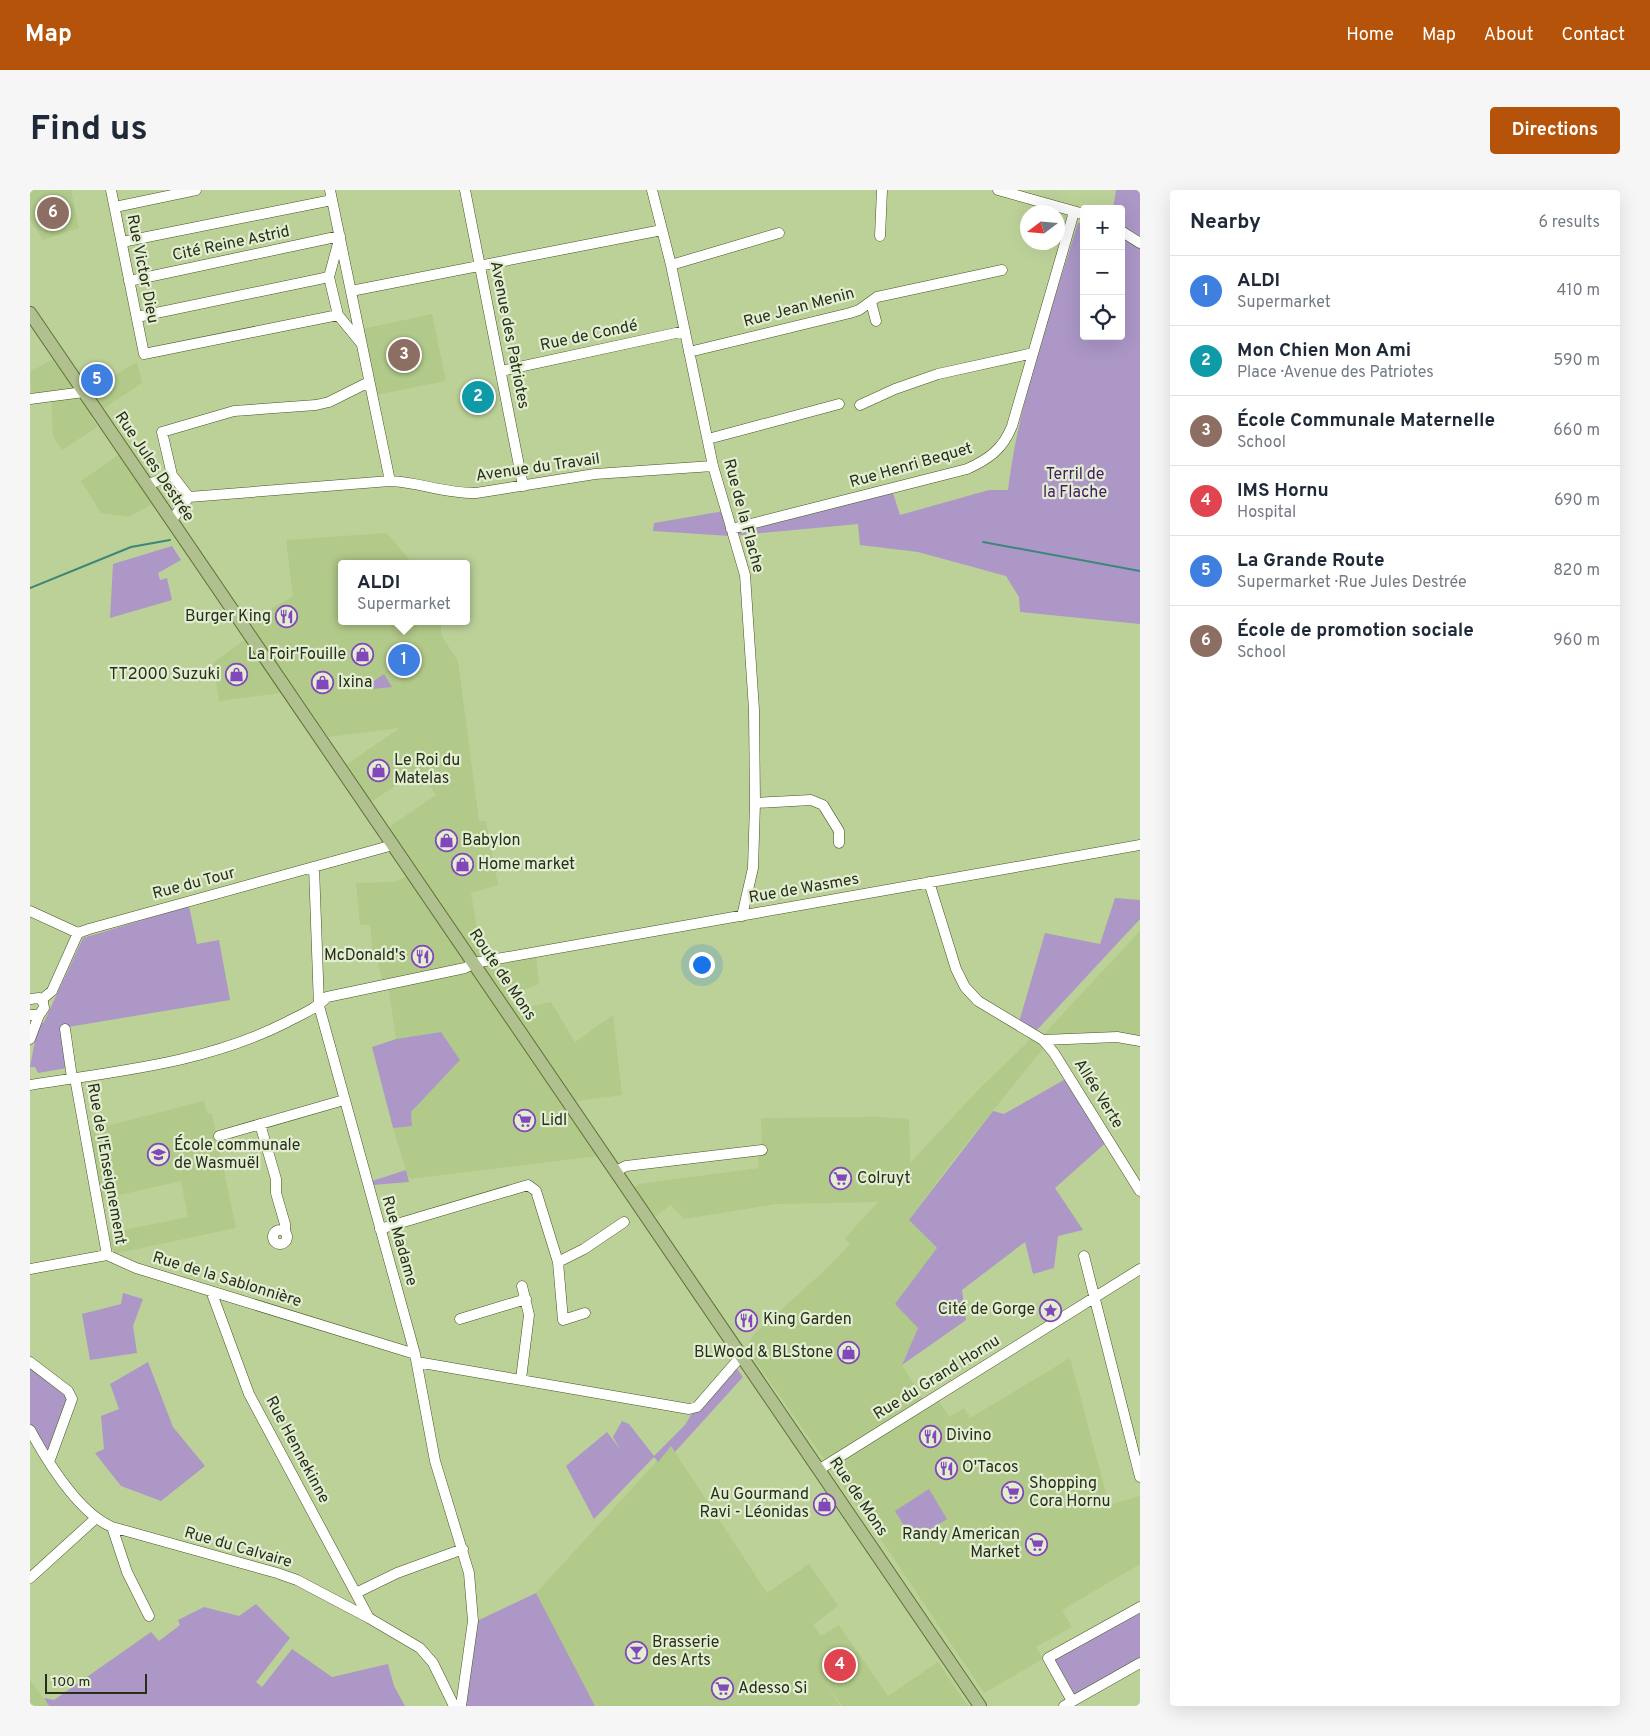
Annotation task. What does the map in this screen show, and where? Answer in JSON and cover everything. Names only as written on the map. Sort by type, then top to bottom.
[{"type":"main road","name":"Rue Jules Destrée","points":[[30,313],[234,614]]},
{"type":"main road","name":"Route de Mons","points":[[234,614],[742,1355]]},
{"type":"main road","name":"Rue de Mons","points":[[742,1355],[980,1706]]},
{"type":"street","name":"Rue Victor Dieu","points":[[111,190],[144,354],[338,315]]},
{"type":"street","points":[[115,207],[196,190]]},
{"type":"street","name":"Avenue des Patriotes","points":[[465,190],[523,486]]},
{"type":"street","name":"Rue de la Flache","points":[[652,190],[671,265],[713,466],[746,587],[754,710],[755,802],[753,868],[742,916]]},
{"type":"street","points":[[880,236],[882,190]]},
{"type":"street","points":[[998,190],[1079,213]]},
{"type":"street","points":[[331,195],[390,481]]},
{"type":"street","name":"Cité Reine Astrid","points":[[122,242],[331,195]]},
{"type":"street","name":"Rue Henri Bequet","points":[[731,529],[967,469],[992,456],[1008,437],[1033,353],[1079,213]]},
{"type":"street","points":[[351,291],[662,230]]},
{"type":"street","points":[[671,265],[780,233]]},
{"type":"street","points":[[1125,233],[1140,242]]},
{"type":"street","points":[[340,236],[329,276],[338,315],[362,343]]},
{"type":"street","name":"Cité Reine Astrid","points":[[130,280],[340,236]]},
{"type":"street","name":"Rue Jean Menin","points":[[689,352],[850,313],[877,297],[1002,270]]},
{"type":"street","points":[[137,316],[329,276]]},
{"type":"street","points":[[871,302],[876,321]]},
{"type":"street","name":"Rue de Condé","points":[[501,371],[685,331]]},
{"type":"street","points":[[860,405],[895,389],[938,374],[1033,353]]},
{"type":"street","points":[[171,520],[189,497],[172,475],[162,432],[234,411],[316,405],[328,402],[369,382]]},
{"type":"street","points":[[30,399],[84,392]]},
{"type":"street","points":[[708,439],[839,404]]},
{"type":"street","name":"Avenue du Travail","points":[[189,497],[390,481],[460,493],[523,486],[595,474],[713,466]]},
{"type":"street","points":[[147,485],[172,475]]},
{"type":"street","points":[[755,802],[811,800],[822,805],[839,831],[839,842]]},
{"type":"street","name":"Rue du Tour","points":[[78,934],[89,928],[393,845]]},
{"type":"street","name":"Rue de Wasmes","points":[[30,1085],[172,1062],[208,1053],[266,1033],[319,1006],[327,997],[465,968],[474,964],[1140,845]]},
{"type":"street","name":"Rue Madame","points":[[314,867],[319,1006],[416,1358],[436,1460],[468,1573],[473,1621],[462,1706]]},
{"type":"street","points":[[929,882],[956,969],[965,987],[978,1001],[1042,1040],[1117,1037],[1140,1041]]},
{"type":"street","points":[[30,911],[78,934],[52,991],[35,1006],[31,1034]]},
{"type":"street","name":"Rue de l'Enseignement","points":[[65,1029],[107,1255]]},
{"type":"street","name":"Allée Verte","points":[[1042,1040],[1054,1053],[1140,1191]]},
{"type":"street","points":[[219,1136],[344,1100]]},
{"type":"street","points":[[260,1124],[276,1179],[276,1193],[285,1224],[285,1232]]},
{"type":"street","points":[[616,1171],[626,1166],[762,1150]]},
{"type":"street","points":[[380,1229],[528,1185],[536,1191],[558,1262],[563,1320],[585,1313]]},
{"type":"street","points":[[558,1262],[584,1249],[624,1222]]},
{"type":"street","points":[[30,1269],[107,1255]]},
{"type":"street","name":"Rue de la Sablonnière","points":[[107,1255],[136,1268],[416,1358],[587,1392],[692,1409],[697,1407],[742,1355]]},
{"type":"street","points":[[1084,1256],[1140,1477]]},
{"type":"street","name":"Rue du Grand Hornu","points":[[820,1469],[1140,1269]]},
{"type":"street","points":[[520,1379],[529,1314],[522,1286]]},
{"type":"street","name":"Rue Hennekinne","points":[[211,1291],[249,1394],[369,1618]]},
{"type":"street","points":[[460,1319],[526,1299]]},
{"type":"street","points":[[30,1362],[68,1391],[72,1399],[49,1462]]},
{"type":"street","points":[[30,1430],[49,1462],[95,1519],[30,1578]]},
{"type":"street","name":"Rue du Calvaire","points":[[95,1519],[112,1527],[277,1573],[296,1580],[369,1618],[420,1648],[433,1663],[454,1706]]},
{"type":"street","points":[[112,1527],[127,1572],[150,1616]]},
{"type":"street","points":[[356,1593],[397,1573],[463,1550]]},
{"type":"street","points":[[1140,1607],[1048,1658],[1067,1704],[1140,1663]]},
{"type":"shaded area","points":[[30,190],[71,190],[79,228],[43,240],[30,220]]},
{"type":"shaded area","points":[[432,314],[446,381],[376,395],[362,329]]},
{"type":"shaded area","points":[[58,356],[76,385],[101,370],[108,379],[137,362],[142,383],[91,417],[97,427],[62,450],[53,436],[51,395],[32,397],[30,372]]},
{"type":"shaded area","points":[[120,454],[154,503],[129,517],[101,513],[81,481]]},
{"type":"shaded area","points":[[387,533],[410,560],[338,560],[338,625],[441,625],[441,635],[458,661],[479,821],[486,821],[498,885],[471,893],[481,951],[490,966],[536,957],[539,984],[508,996],[516,1010],[551,1002],[575,1042],[613,1015],[622,1095],[570,1102],[606,1155],[409,1179],[393,1128],[412,1126],[411,1112],[460,1060],[441,1032],[396,1039],[388,984],[383,984],[376,954],[373,953],[370,925],[360,925],[356,883],[395,882],[412,874],[383,831],[436,795],[418,770],[370,803],[346,765],[400,728],[328,737],[297,691],[219,701],[213,663],[250,636],[245,624],[293,596],[286,540]]},
{"type":"shaded area","points":[[1140,931],[1140,1038],[1043,1035]]},
{"type":"shaded area","points":[[1031,1036],[1045,1046],[954,1159],[909,1220],[937,1249],[918,1328],[902,1365],[925,1402],[936,1396],[949,1417],[964,1408],[970,1418],[1070,1358],[1109,1505],[1140,1496],[1140,1564],[1062,1610],[1072,1627],[1036,1647],[1043,1659],[984,1693],[888,1550],[746,1348],[753,1335],[824,1271],[850,1244],[845,1238],[878,1202],[777,1204],[684,1219],[671,1205],[650,1220],[630,1191],[638,1184],[759,1168],[757,1150],[762,1146],[761,1118],[876,1117],[909,1119],[910,1163],[981,1087],[1025,1045]]},
{"type":"shaded area","name":"École communale de Wasmuël","points":[[204,1101],[207,1113],[212,1114],[236,1228],[113,1254],[109,1233],[188,1217],[181,1181],[102,1199],[90,1130]]},
{"type":"shaded area","points":[[671,1446],[767,1593],[809,1564],[838,1606],[813,1625],[821,1636],[839,1625],[888,1696],[938,1662],[968,1706],[842,1706],[822,1678],[840,1706],[595,1706],[536,1593]]},
{"type":"shaded area","points":[[30,1680],[49,1706],[30,1706]]},
{"type":"green space","points":[[1116,190],[1140,190],[1140,236],[1125,230],[1125,205],[1114,205]]},
{"type":"green space","name":"Terril de la Flache","points":[[1078,223],[1080,223],[1080,340],[1125,340],[1125,240],[1140,247],[1140,624],[1020,612],[1019,597],[1006,576],[918,552],[860,545],[858,524],[730,536],[653,531],[654,523],[724,511],[730,531],[892,490],[900,515],[989,490],[1008,490],[1020,422],[1047,322]]},
{"type":"green space","points":[[172,546],[181,560],[158,573],[160,580],[167,578],[172,600],[110,618],[113,564]]},
{"type":"green space","points":[[384,674],[392,687],[372,689],[371,683]]},
{"type":"green space","points":[[1115,898],[1140,900],[1140,919],[1036,1031],[1019,1022],[1045,933],[1100,944]]},
{"type":"green space","points":[[189,906],[197,944],[219,940],[230,1000],[62,1028],[67,1068],[38,1073],[35,1067],[30,1067],[38,1025],[44,1022],[83,938]]},
{"type":"green space","points":[[441,1032],[460,1060],[411,1112],[412,1126],[393,1128],[372,1047],[396,1039]]},
{"type":"green space","points":[[1069,1077],[1109,1140],[1055,1188],[1083,1230],[1058,1236],[1054,1268],[1033,1274],[1025,1242],[962,1290],[966,1320],[902,1365],[918,1328],[895,1304],[937,1248],[909,1220],[993,1111],[1004,1114]]},
{"type":"green space","points":[[406,1170],[409,1182],[373,1185],[372,1181]]},
{"type":"green space","points":[[123,1293],[143,1299],[133,1326],[137,1353],[90,1360],[82,1314],[121,1304]]},
{"type":"green space","points":[[148,1362],[173,1427],[205,1466],[161,1501],[121,1486],[95,1453],[104,1449],[101,1416],[119,1409],[110,1384]]},
{"type":"green space","points":[[30,1365],[64,1393],[67,1399],[47,1453],[30,1424]]},
{"type":"green space","points":[[734,1365],[743,1377],[675,1452],[671,1446],[658,1462],[654,1457],[594,1519],[566,1466],[607,1432],[620,1449],[613,1437],[622,1421],[629,1424],[654,1456],[685,1425],[695,1408]]},
{"type":"green space","points":[[929,1489],[947,1519],[913,1540],[895,1511]]},
{"type":"green space","points":[[536,1593],[595,1706],[465,1706],[477,1621]]},
{"type":"green space","points":[[256,1604],[290,1638],[256,1682],[262,1687],[292,1649],[332,1677],[388,1664],[394,1686],[405,1706],[49,1706],[44,1698],[54,1700],[151,1632],[159,1641],[180,1625],[178,1620],[204,1607],[239,1616]]},
{"type":"green space","points":[[1140,1607],[1140,1663],[1072,1701],[1048,1658]]},
{"type":"waterway","points":[[30,588],[131,547],[170,540]]},
{"type":"waterway","points":[[983,542],[1140,571]]},
{"type":"place","name":"École de promotion sociale","points":[[53,213]]},
{"type":"place","name":"École Communale Maternelle","points":[[404,355]]},
{"type":"place","name":"La Grande Route","points":[[97,380]]},
{"type":"place","name":"Mon Chien Mon Ami","points":[[478,397]]},
{"type":"place","name":"Burger King","points":[[287,617]]},
{"type":"place","name":"La Foir'Fouille","points":[[362,655]]},
{"type":"place","name":"ALDI","points":[[404,660]]},
{"type":"place","name":"TT2000 Suzuki","points":[[236,675]]},
{"type":"place","name":"Ixina","points":[[322,683]]},
{"type":"place","name":"Le Roi du Matelas","points":[[378,770]]},
{"type":"place","name":"Babylon","points":[[446,841]]},
{"type":"place","name":"Home market","points":[[462,865]]},
{"type":"place","name":"McDonald's","points":[[422,956]]},
{"type":"place","name":"Lidl","points":[[525,1121]]},
{"type":"place","name":"École communale de Wasmuël","points":[[158,1155]]},
{"type":"place","name":"Colruyt","points":[[841,1179]]},
{"type":"place","name":"Cité de Gorge","points":[[1051,1310]]},
{"type":"place","name":"King Garden","points":[[747,1320]]},
{"type":"place","name":"BLWood & BLStone","points":[[849,1353]]},
{"type":"place","name":"Divino","points":[[930,1436]]},
{"type":"place","name":"O'Tacos","points":[[946,1468]]},
{"type":"place","name":"Shopping Cora Hornu","points":[[1013,1493]]},
{"type":"place","name":"Au Gourmand Ravi - Léonidas","points":[[825,1504]]},
{"type":"place","name":"Randy American Market","points":[[1036,1544]]},
{"type":"place","name":"Brasserie des Arts","points":[[636,1652]]},
{"type":"place","name":"IMS Hornu","points":[[840,1665]]},
{"type":"place","name":"Adesso Si","points":[[722,1689]]}]
